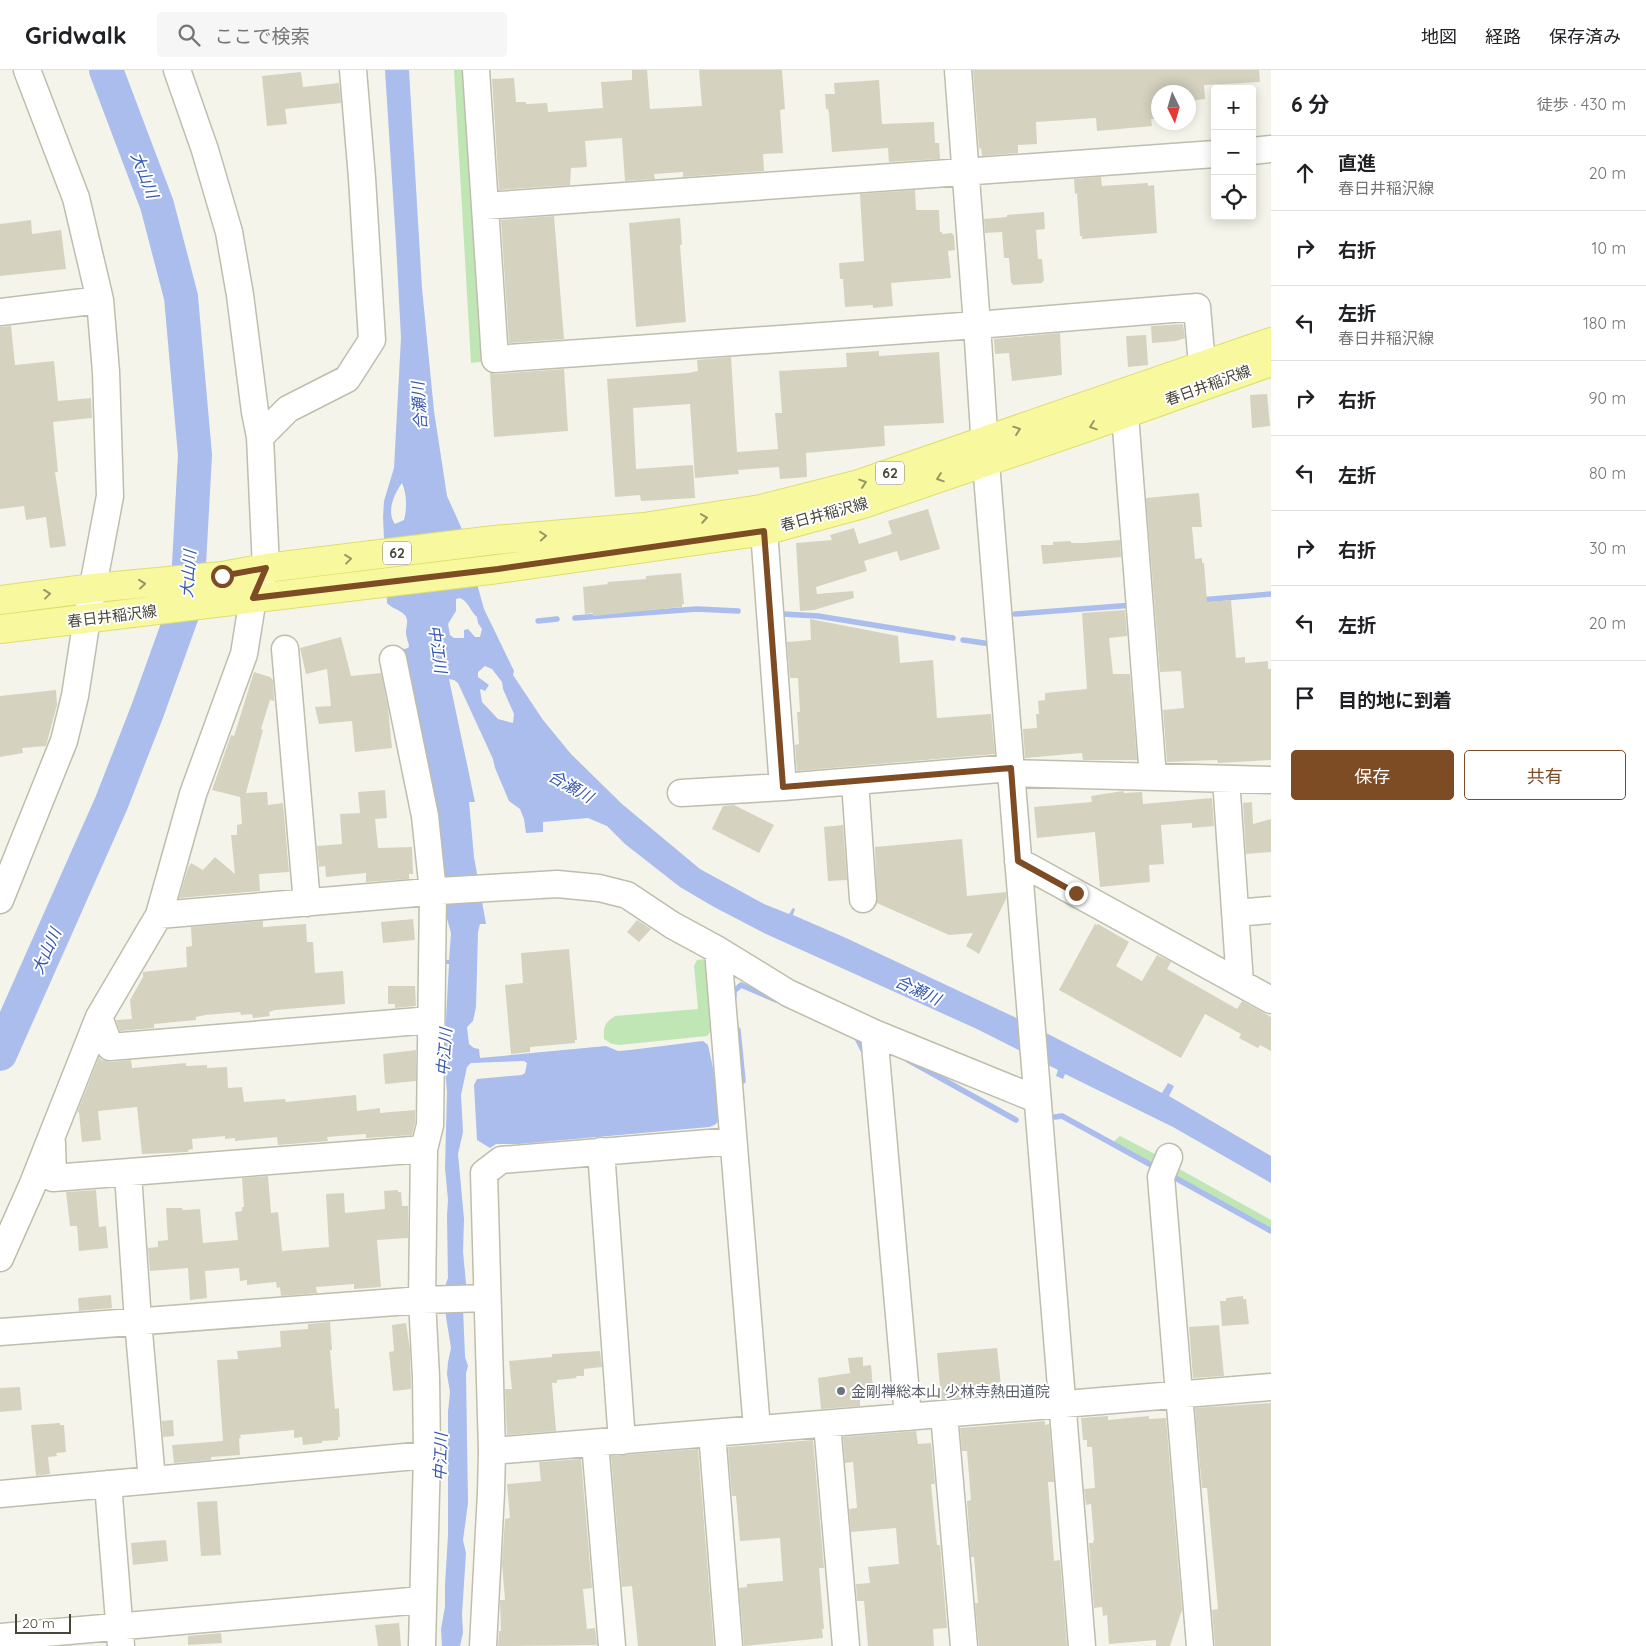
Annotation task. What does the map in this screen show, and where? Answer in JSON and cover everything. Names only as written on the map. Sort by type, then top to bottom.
[{"type":"main road","name":"春日井稲沢線","points":[[0,629],[498,569],[764,531],[863,504],[985,452],[1202,365],[1271,342]]},
{"type":"main road","name":"春日井稲沢線","points":[[0,600],[93,588],[222,576],[266,568],[494,540],[644,527],[762,509],[1125,414],[1271,362]]},
{"type":"street","points":[[0,900],[64,741],[76,696],[87,618],[110,496],[106,372],[100,300],[76,198],[27,70]]},
{"type":"street","points":[[0,1258],[32,1186],[99,1017],[159,915],[193,794],[244,654],[253,598],[266,568],[260,438],[254,412],[240,296],[229,232],[206,150],[177,70]]},
{"type":"street","points":[[260,438],[288,410],[347,379],[372,340],[353,70]]},
{"type":"street","points":[[476,70],[495,359],[1197,307],[1202,365]]},
{"type":"street","points":[[958,70],[985,452],[1082,1646]]},
{"type":"street","points":[[1256,151],[1271,150]]},
{"type":"street","points":[[485,206],[1211,154]]},
{"type":"street","points":[[0,312],[100,300]]},
{"type":"street","points":[[1125,414],[1153,777]]},
{"type":"street","points":[[764,531],[783,787]]},
{"type":"street","points":[[285,650],[307,903]]},
{"type":"street","points":[[393,659],[425,816],[436,892],[431,1020],[430,1125],[424,1149],[422,1300],[426,1377],[427,1455],[422,1646]]},
{"type":"street","points":[[681,792],[783,787],[1011,770],[1153,777],[1271,780]]},
{"type":"street","points":[[1226,779],[1240,983]]},
{"type":"street","points":[[855,781],[863,899]]},
{"type":"street","points":[[1018,861],[1271,1000]]},
{"type":"street","points":[[159,915],[557,884],[598,888],[627,895],[672,925],[718,950],[788,993],[874,1033],[1036,1092]]},
{"type":"street","points":[[1235,913],[1271,910]]},
{"type":"street","points":[[718,950],[757,1430]]},
{"type":"street","points":[[99,1017],[110,1047],[431,1020]]},
{"type":"street","points":[[874,1033],[908,1417]]},
{"type":"street","points":[[52,1134],[53,1178],[128,1174],[424,1149]]},
{"type":"street","points":[[483,1646],[492,1451],[486,1298],[484,1173],[500,1160],[733,1141]]},
{"type":"street","points":[[601,1151],[622,1441]]},
{"type":"street","points":[[1169,1157],[1161,1177],[1200,1646]]},
{"type":"street","points":[[128,1174],[138,1322],[152,1480]]},
{"type":"street","points":[[0,1332],[422,1300],[486,1298]]},
{"type":"street","points":[[492,1451],[1271,1387]]},
{"type":"street","points":[[944,1414],[964,1646]]},
{"type":"street","points":[[827,1424],[846,1646]]},
{"type":"street","points":[[712,1433],[729,1646]]},
{"type":"street","points":[[595,1443],[612,1646]]},
{"type":"street","points":[[0,1494],[427,1455]]},
{"type":"street","points":[[108,1484],[120,1636]]},
{"type":"street","points":[[0,1637],[120,1636],[422,1600]]},
{"type":"green space","points":[[454,70],[469,70],[487,361],[471,363]]},
{"type":"green space","points":[[706,959],[713,1029],[707,1036],[619,1045],[612,1044],[604,1039],[605,1025],[615,1016],[698,1009],[694,966],[697,960]]},
{"type":"green space","points":[[1120,1136],[1155,1154],[1157,1166],[1113,1142]]},
{"type":"green space","points":[[1174,1166],[1271,1220],[1271,1229],[1167,1172]]},
{"type":"water","points":[[385,70],[409,70],[422,288],[434,411],[447,496],[461,527],[484,609],[514,671],[513,675],[543,720],[571,754],[622,804],[700,869],[764,904],[789,914],[793,908],[795,909],[793,915],[1025,1022],[1162,1093],[1168,1083],[1174,1086],[1169,1096],[1271,1156],[1271,1183],[1173,1127],[1065,1074],[1063,1079],[1056,1076],[1058,1070],[977,1029],[766,934],[714,907],[680,887],[625,844],[607,826],[588,818],[543,822],[543,832],[526,833],[520,809],[509,801],[493,759],[458,683],[449,679],[475,802],[469,802],[474,857],[486,924],[480,924],[478,932],[476,1007],[473,1021],[467,1027],[469,1044],[479,1049],[480,1058],[606,1046],[618,1051],[703,1041],[708,1045],[720,1114],[717,1123],[709,1127],[519,1144],[496,1144],[490,1148],[477,1140],[474,1085],[477,1079],[522,1075],[525,1073],[527,1063],[524,1061],[471,1063],[467,1067],[461,1095],[463,1132],[458,1154],[464,1219],[463,1252],[467,1294],[463,1308],[465,1357],[468,1366],[466,1373],[468,1503],[463,1540],[466,1553],[462,1614],[463,1633],[460,1646],[442,1646],[441,1629],[445,1607],[448,1535],[448,1412],[450,1392],[447,1374],[451,1348],[446,1317],[445,1287],[448,1278],[448,1200],[445,1168],[447,1092],[444,1056],[449,964],[443,964],[444,960],[449,960],[451,933],[445,911],[400,650],[409,646],[406,634],[407,621],[405,615],[387,603],[383,517],[384,501],[394,468],[401,338]],"holes":[[[402,483],[406,497],[405,516],[404,520],[395,524],[391,514],[392,503]],[[460,598],[463,600],[477,617],[482,629],[480,637],[475,637],[468,629],[464,630],[464,638],[454,638],[450,635],[448,624],[456,611],[456,599]],[[485,666],[492,669],[502,682],[503,689],[514,714],[513,723],[498,719],[482,702],[480,690],[485,691],[489,685],[478,677],[478,672]]]},
{"type":"building","points":[[632,70],[647,70],[650,109],[702,106],[699,70],[782,70],[785,109],[780,110],[783,153],[763,154],[764,171],[683,177],[683,172],[654,174],[655,179],[625,181],[622,138],[585,141],[587,167],[571,168],[570,185],[499,190],[492,79],[514,78],[516,102],[526,102],[526,104],[547,103],[548,112],[603,108],[601,82],[632,80]]},
{"type":"building","points":[[973,70],[1259,70],[1260,82],[1204,85],[1205,99],[1196,100],[1196,85],[1151,85],[1151,126],[1097,131],[1096,118],[1036,122],[1037,144],[1018,145],[1018,153],[982,156],[981,148],[979,149]]},
{"type":"building","points":[[301,72],[303,87],[339,83],[341,103],[285,109],[287,124],[267,126],[262,76]]},
{"type":"building","points":[[879,80],[882,124],[934,122],[935,143],[939,143],[940,159],[889,162],[888,148],[832,152],[829,114],[828,109],[826,109],[825,94],[835,94],[834,83]]},
{"type":"building","points":[[1101,177],[1102,186],[1148,183],[1148,186],[1154,185],[1157,233],[1082,239],[1082,236],[1080,236],[1077,193],[1075,194],[1074,179]]},
{"type":"building","points":[[915,190],[916,210],[939,210],[940,232],[942,234],[952,233],[954,236],[955,250],[948,251],[951,278],[891,283],[893,306],[873,308],[873,305],[845,307],[843,279],[840,279],[839,263],[864,261],[860,194]]},
{"type":"building","points":[[1044,212],[1045,229],[1036,230],[1038,259],[1042,259],[1044,281],[1042,281],[1043,283],[1013,285],[1011,283],[1009,258],[1004,258],[1002,232],[985,233],[984,219]]},
{"type":"building","points":[[554,216],[564,339],[509,343],[501,220]]},
{"type":"building","points":[[680,218],[682,245],[680,245],[686,322],[636,327],[629,223]]},
{"type":"building","points":[[31,220],[32,234],[61,230],[66,269],[0,276],[0,224]]},
{"type":"building","points":[[1183,324],[1185,338],[1176,341],[1152,343],[1151,326]]},
{"type":"building","points":[[11,326],[15,365],[54,361],[58,401],[91,398],[92,418],[53,422],[58,472],[55,472],[66,546],[50,548],[46,517],[26,520],[24,506],[0,509],[0,327]]},
{"type":"building","points":[[1060,333],[1062,375],[1012,381],[1009,353],[995,354],[994,339]]},
{"type":"building","points":[[1146,335],[1148,365],[1128,367],[1126,336]]},
{"type":"building","points":[[879,351],[879,356],[939,352],[944,423],[884,426],[885,446],[806,453],[807,477],[780,479],[779,467],[738,470],[739,474],[695,478],[690,404],[633,408],[636,469],[693,465],[695,498],[641,501],[640,495],[615,497],[607,379],[688,373],[698,371],[697,360],[731,357],[737,452],[778,449],[775,413],[782,413],[779,371],[847,367],[846,353]]},
{"type":"building","points":[[564,369],[568,431],[494,437],[490,373]]},
{"type":"building","points":[[1267,394],[1270,426],[1252,428],[1250,395]]},
{"type":"building","points":[[1199,493],[1202,527],[1192,527],[1195,559],[1202,558],[1202,563],[1204,563],[1207,602],[1231,600],[1236,658],[1245,657],[1245,663],[1268,661],[1268,669],[1271,669],[1271,760],[1218,763],[1217,760],[1167,762],[1163,710],[1184,708],[1181,671],[1160,672],[1146,498]]},
{"type":"building","points":[[928,509],[940,549],[900,561],[897,551],[864,561],[867,571],[816,587],[817,594],[853,591],[854,598],[814,610],[800,611],[796,543],[832,540],[830,535],[854,528],[859,544],[892,534],[888,521]]},
{"type":"building","points":[[1120,540],[1121,557],[1043,564],[1041,545],[1053,545],[1053,542],[1071,541],[1071,543],[1083,543]]},
{"type":"building","points":[[681,573],[684,604],[682,604],[682,607],[593,616],[593,613],[585,614],[583,587],[608,584],[607,582],[646,579],[646,576]]},
{"type":"building","points":[[1125,610],[1127,636],[1109,638],[1113,674],[1130,674],[1137,760],[1083,760],[1082,753],[1025,758],[1023,729],[1037,728],[1036,714],[1039,714],[1038,701],[1045,700],[1045,693],[1087,689],[1082,613]]},
{"type":"building","points":[[810,619],[898,636],[900,663],[933,660],[937,718],[991,714],[995,754],[797,771],[795,745],[799,744],[797,712],[800,712],[798,678],[790,678],[787,642],[811,640]]},
{"type":"building","points":[[341,637],[351,676],[381,673],[388,708],[392,748],[355,752],[352,721],[319,724],[315,707],[331,706],[327,669],[306,674],[300,648]]},
{"type":"building","points":[[254,672],[270,677],[273,680],[274,701],[270,700],[261,729],[263,730],[246,793],[267,792],[268,805],[283,803],[289,872],[259,874],[260,891],[179,898],[191,863],[203,870],[215,857],[235,874],[231,835],[237,835],[237,825],[242,824],[240,797],[212,790],[231,735],[234,736]]},
{"type":"building","points":[[56,690],[57,705],[46,746],[22,748],[23,753],[0,757],[0,696]]},
{"type":"building","points":[[385,790],[387,818],[375,819],[378,848],[412,847],[413,874],[409,874],[409,879],[366,882],[366,873],[326,877],[325,866],[319,867],[317,846],[342,844],[340,814],[360,813],[358,792]]},
{"type":"building","points":[[1123,791],[1124,793],[1142,792],[1143,804],[1212,798],[1214,826],[1192,828],[1192,823],[1161,825],[1164,864],[1149,865],[1150,882],[1100,887],[1095,832],[1037,838],[1034,807],[1092,802],[1091,796]]},
{"type":"building","points":[[1252,802],[1253,824],[1271,819],[1271,852],[1246,854],[1243,803]]},
{"type":"building","points":[[734,805],[774,825],[759,853],[712,829],[723,806]]},
{"type":"building","points":[[843,825],[847,880],[828,881],[824,827]]},
{"type":"building","points":[[962,839],[967,896],[1006,892],[1006,899],[979,954],[966,946],[973,933],[949,935],[877,903],[875,847]]},
{"type":"building","points":[[413,919],[415,940],[383,943],[381,922]]},
{"type":"building","points":[[637,920],[651,929],[639,942],[627,932]]},
{"type":"building","points":[[263,921],[263,927],[306,924],[307,942],[313,942],[315,973],[343,971],[345,1004],[275,1010],[269,1012],[270,1016],[253,1018],[252,1014],[241,1015],[240,1012],[205,1015],[196,1017],[196,1020],[154,1024],[154,1028],[120,1031],[116,1020],[132,1019],[130,1000],[143,977],[143,972],[187,967],[186,947],[192,946],[191,927]]},
{"type":"building","points":[[1095,924],[1129,942],[1116,966],[1142,981],[1157,955],[1171,962],[1167,969],[1237,1009],[1242,1001],[1271,1017],[1271,1051],[1260,1045],[1258,1048],[1239,1038],[1241,1034],[1205,1014],[1181,1058],[1059,990]]},
{"type":"building","points":[[569,949],[577,1040],[575,1040],[575,1043],[530,1047],[530,1052],[511,1054],[505,985],[523,983],[521,953]]},
{"type":"building","points":[[388,986],[415,986],[416,1006],[395,1008],[395,1004],[388,1004]]},
{"type":"building","points":[[416,1050],[416,1081],[385,1084],[383,1054]]},
{"type":"building","points":[[99,1057],[102,1060],[111,1062],[131,1060],[132,1068],[186,1063],[186,1066],[207,1065],[207,1068],[227,1067],[228,1088],[242,1087],[244,1102],[285,1099],[286,1102],[356,1095],[357,1111],[380,1108],[380,1113],[415,1110],[415,1123],[412,1135],[366,1138],[366,1134],[327,1137],[328,1141],[278,1145],[277,1137],[235,1141],[235,1138],[225,1139],[225,1136],[192,1139],[193,1149],[188,1150],[188,1152],[142,1154],[137,1107],[98,1111],[101,1140],[82,1142],[79,1112],[77,1113]]},
{"type":"building","points":[[268,1176],[271,1213],[278,1212],[282,1251],[329,1247],[326,1194],[344,1193],[345,1213],[385,1209],[384,1191],[398,1190],[398,1192],[401,1192],[402,1206],[408,1206],[408,1238],[377,1240],[381,1287],[354,1289],[354,1284],[316,1287],[317,1293],[281,1296],[280,1287],[277,1288],[276,1282],[247,1285],[247,1280],[240,1281],[239,1268],[205,1271],[207,1298],[190,1300],[188,1268],[150,1271],[148,1248],[158,1247],[158,1241],[168,1240],[166,1208],[200,1209],[203,1243],[238,1240],[235,1212],[242,1211],[242,1207],[244,1207],[242,1178]]},
{"type":"building","points":[[96,1190],[99,1227],[106,1226],[108,1248],[79,1251],[77,1226],[70,1226],[66,1192]]},
{"type":"building","points":[[111,1295],[112,1308],[79,1311],[78,1298]]},
{"type":"building","points":[[1243,1296],[1243,1299],[1246,1299],[1249,1324],[1222,1326],[1220,1301],[1226,1301],[1226,1298]]},
{"type":"building","points":[[330,1322],[332,1350],[330,1350],[335,1409],[339,1408],[340,1437],[338,1437],[338,1440],[303,1445],[302,1437],[294,1438],[294,1430],[240,1435],[240,1455],[211,1457],[211,1460],[174,1463],[172,1445],[223,1441],[217,1360],[238,1359],[237,1351],[281,1347],[280,1331],[308,1329],[308,1324]]},
{"type":"building","points":[[406,1323],[410,1350],[411,1389],[393,1391],[389,1352],[394,1351],[392,1325]]},
{"type":"building","points":[[1219,1325],[1224,1376],[1193,1378],[1189,1327]]},
{"type":"building","points":[[997,1348],[1002,1394],[941,1399],[937,1353]]},
{"type":"building","points":[[600,1351],[602,1367],[584,1369],[584,1376],[557,1380],[557,1383],[552,1383],[556,1431],[507,1435],[505,1389],[512,1389],[509,1361],[552,1357],[552,1354]]},
{"type":"building","points":[[863,1357],[863,1366],[871,1365],[874,1399],[860,1400],[860,1406],[821,1409],[818,1378],[850,1373],[848,1358]]},
{"type":"building","points":[[20,1387],[22,1410],[0,1412],[0,1388]]},
{"type":"building","points":[[1271,1403],[1271,1646],[1215,1646],[1212,1610],[1218,1609],[1207,1488],[1202,1488],[1195,1408]]},
{"type":"building","points":[[1108,1416],[1108,1420],[1149,1416],[1149,1419],[1166,1418],[1182,1610],[1170,1646],[1156,1646],[1156,1640],[1109,1644],[1107,1615],[1103,1616],[1102,1607],[1094,1608],[1089,1543],[1093,1543],[1094,1539],[1091,1504],[1086,1505],[1084,1489],[1095,1488],[1092,1447],[1087,1447],[1087,1440],[1083,1440],[1081,1418]]},
{"type":"building","points":[[173,1420],[174,1436],[163,1437],[162,1421]]},
{"type":"building","points":[[1045,1421],[1045,1425],[1049,1424],[1054,1482],[1048,1482],[1054,1561],[1060,1560],[1067,1646],[979,1646],[975,1603],[978,1603],[974,1557],[971,1557],[967,1501],[971,1500],[967,1451],[962,1451],[960,1428]]},
{"type":"building","points":[[60,1423],[60,1425],[64,1425],[66,1452],[56,1453],[57,1456],[48,1457],[50,1474],[36,1476],[31,1425]]},
{"type":"building","points":[[916,1431],[918,1444],[931,1443],[935,1484],[931,1484],[937,1545],[940,1545],[947,1628],[933,1629],[934,1646],[868,1646],[864,1601],[857,1601],[856,1584],[870,1583],[868,1567],[899,1564],[896,1528],[851,1532],[849,1509],[857,1508],[853,1462],[845,1463],[843,1437]]},
{"type":"building","points":[[813,1440],[824,1568],[819,1568],[824,1629],[822,1629],[823,1638],[744,1646],[739,1588],[747,1587],[747,1584],[783,1581],[780,1538],[740,1541],[736,1496],[732,1496],[728,1447]]},
{"type":"building","points":[[698,1449],[714,1646],[638,1646],[632,1586],[622,1587],[611,1456]]},
{"type":"building","points":[[581,1459],[592,1588],[583,1589],[587,1629],[595,1628],[597,1645],[498,1646],[499,1631],[501,1631],[500,1600],[505,1600],[502,1563],[505,1519],[510,1518],[507,1484],[541,1481],[539,1462]]},
{"type":"building","points":[[217,1501],[221,1555],[201,1556],[197,1502]]},
{"type":"building","points":[[166,1540],[168,1561],[133,1565],[131,1543]]},
{"type":"building","points":[[399,1623],[401,1646],[378,1646],[375,1625]]},
{"type":"building","points":[[221,1633],[222,1643],[188,1645],[188,1636]]},
{"type":"waterway","name":"大山川","points":[[0,1054],[111,804],[187,601],[195,455],[181,297],[157,205],[106,70]]},
{"type":"waterway","points":[[1201,600],[1271,594]]},
{"type":"waterway","points":[[1015,614],[1133,605]]},
{"type":"waterway","points":[[575,618],[697,609],[738,611]]},
{"type":"waterway","points":[[783,614],[818,616],[953,638]]},
{"type":"waterway","points":[[538,621],[557,619]]},
{"type":"waterway","points":[[963,640],[991,644]]},
{"type":"waterway","points":[[734,996],[734,991],[741,985],[776,1000]]},
{"type":"waterway","points":[[738,1030],[743,1081]]},
{"type":"waterway","points":[[853,1035],[856,1036],[865,1054]]},
{"type":"waterway","points":[[908,1060],[1016,1120]]},
{"type":"waterway","points":[[1055,1117],[1062,1116],[1153,1166]]},
{"type":"waterway","points":[[1170,1175],[1271,1231]]},
{"type":"place","name":"金剛禅総本山 少林寺熱田道院","points":[[841,1391]]},
{"type":"route","points":[[222,576],[266,568],[253,598],[498,569],[764,531],[783,787],[1011,768],[1018,861],[1076,893]]},
{"type":"water label","name":"合瀬川","points":[[419,406]]},
{"type":"water label","name":"中江川","points":[[438,649]]},
{"type":"water label","name":"合瀬川","points":[[571,786]]},
{"type":"water label","name":"合瀬川","points":[[918,990]]},
{"type":"water label","name":"中江川","points":[[444,1052]]},
{"type":"water label","name":"中江川","points":[[440,1457]]}]
